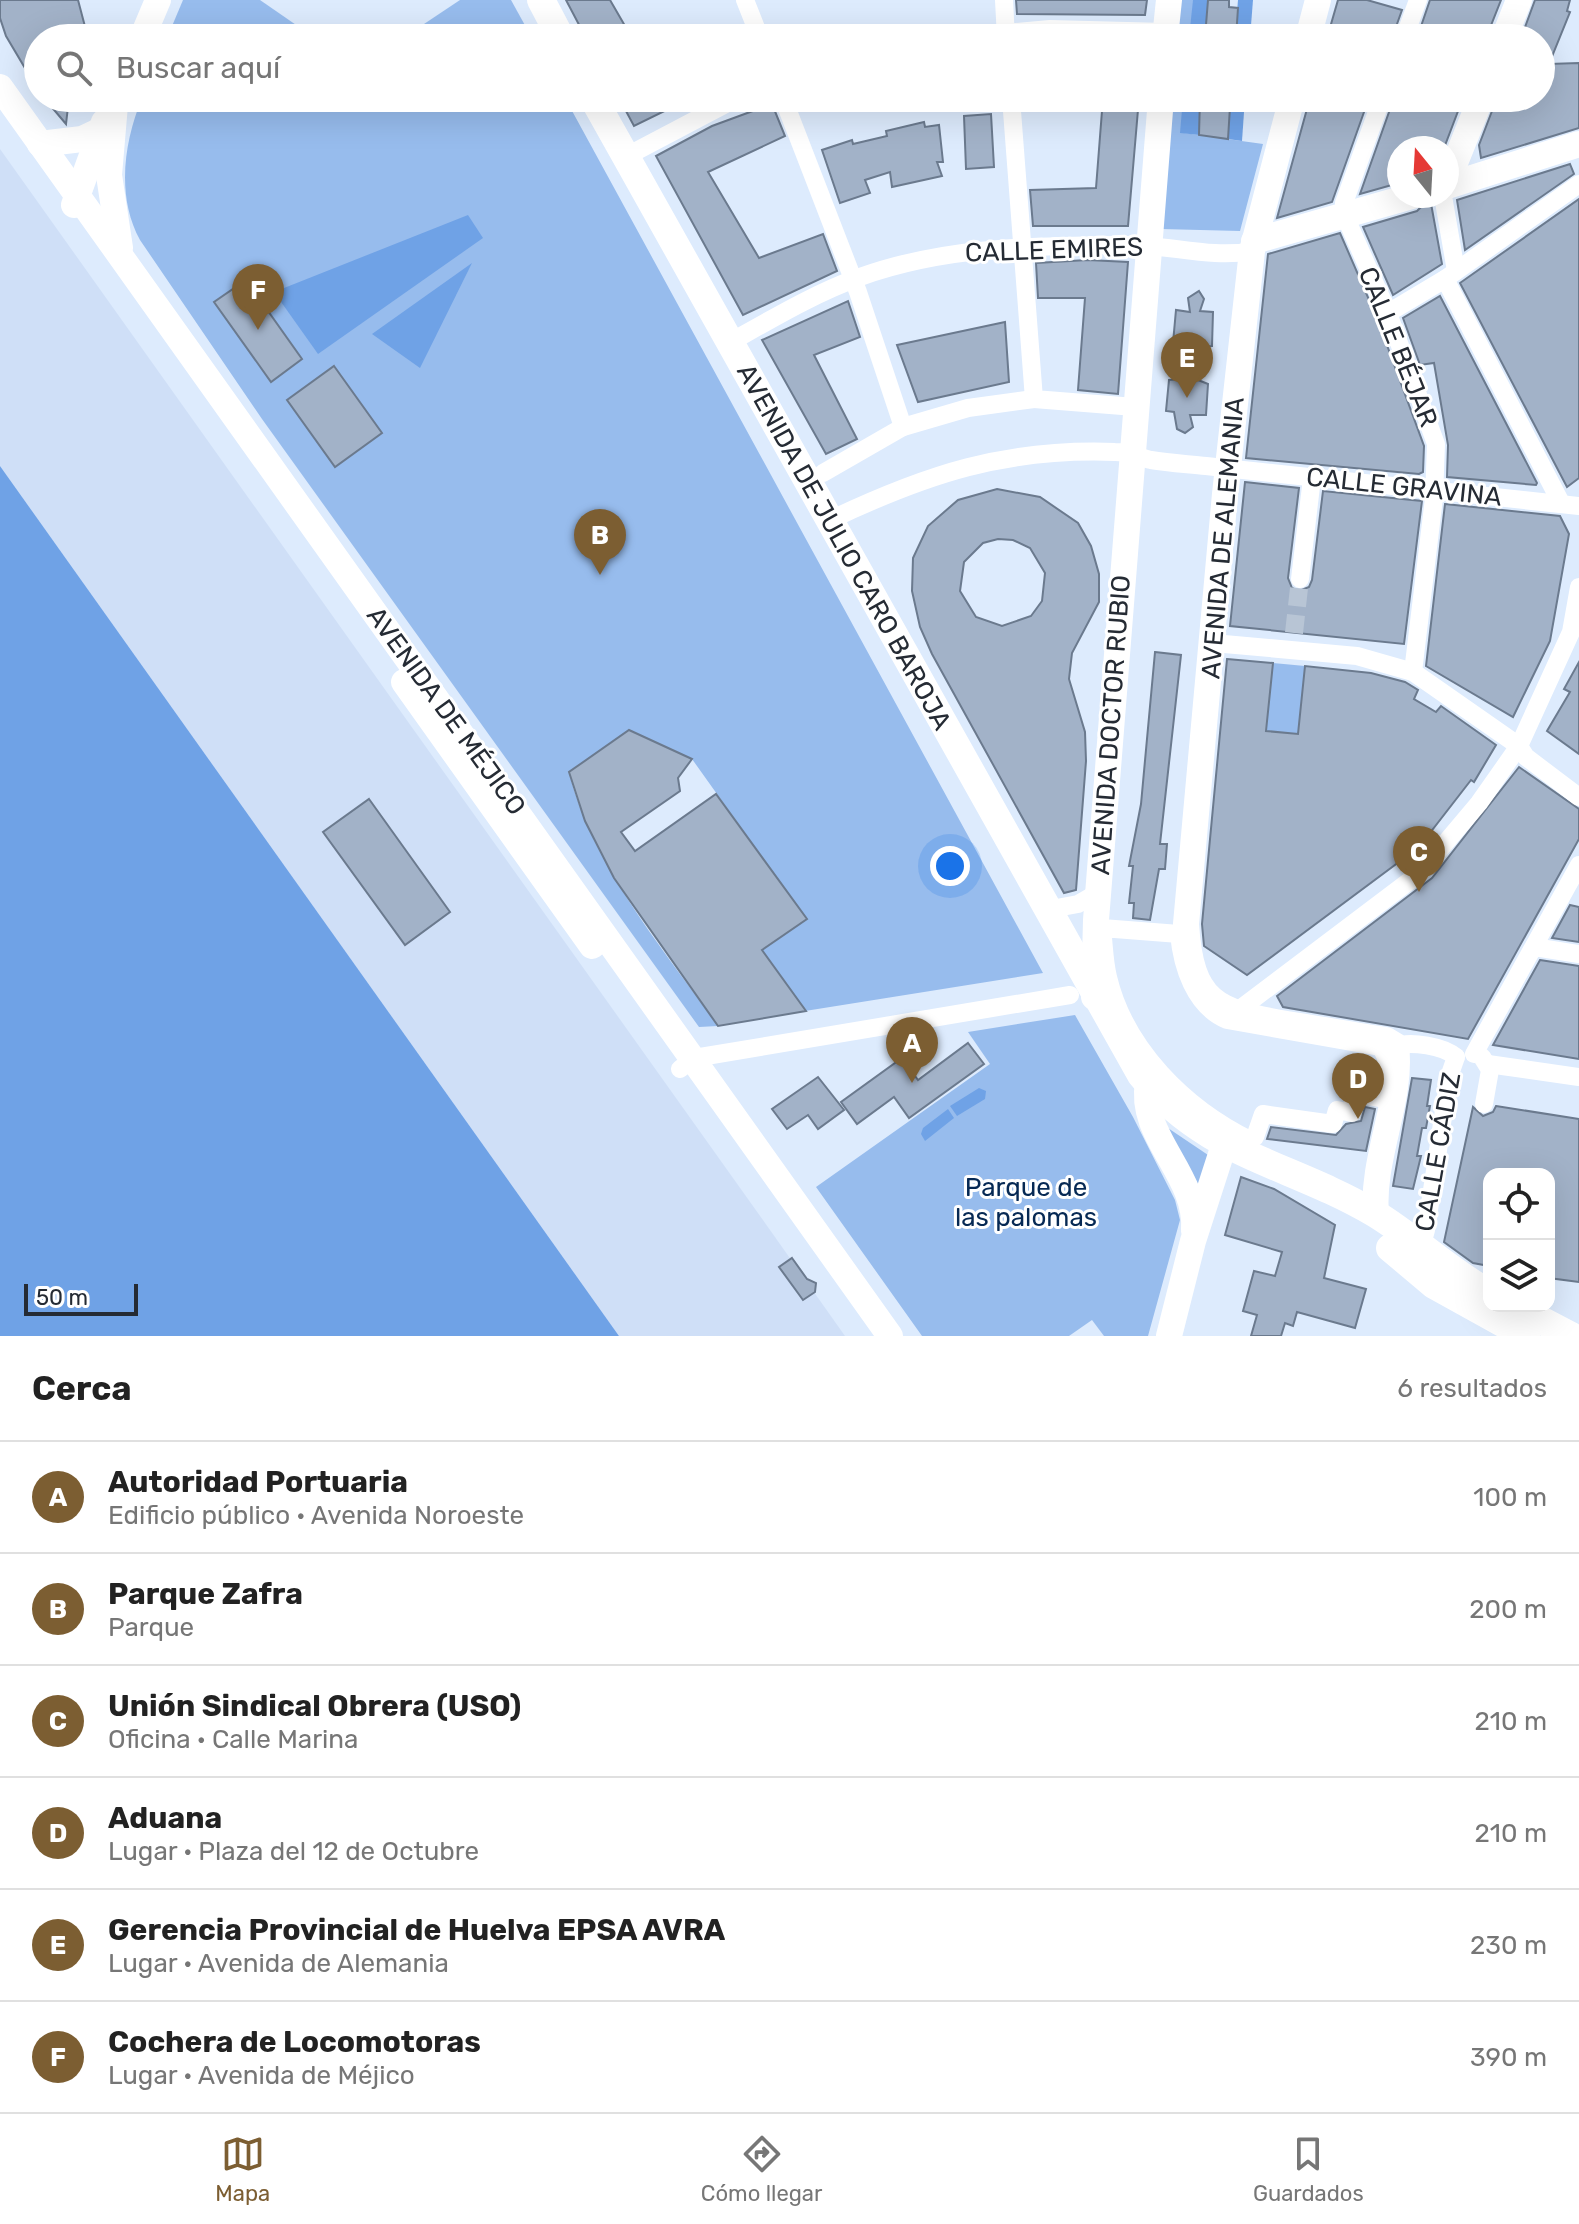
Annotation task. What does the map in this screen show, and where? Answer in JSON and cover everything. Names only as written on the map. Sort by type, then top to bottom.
[{"type":"main road","points":[[541,0],[554,24]]},
{"type":"main road","name":"AVENIDA DE JULIO CARO BAROJA","points":[[601,112],[1046,910],[1082,996],[1148,1083],[1179,1116],[1224,1145],[1305,1181],[1364,1215]]},
{"type":"main road","points":[[1364,1215],[1483,1290]]},
{"type":"main road","points":[[1364,1215],[1434,1285],[1526,1336]]},
{"type":"main road","points":[[1525,1312],[1571,1336]]},
{"type":"street","points":[[148,24],[158,0]]},
{"type":"street","points":[[745,0],[754,24]]},
{"type":"street","points":[[1004,0],[1005,24]]},
{"type":"street","points":[[1167,24],[1169,0]]},
{"type":"street","points":[[1312,24],[1318,0]]},
{"type":"street","points":[[1409,24],[1418,0]]},
{"type":"street","points":[[1510,24],[1519,0]]},
{"type":"street","name":"AVENIDA DE MÉJICO","points":[[0,87],[40,144],[75,205],[687,1064],[890,1336]]},
{"type":"street","name":"AVENIDA DE MÉJICO","points":[[0,111],[122,258],[687,1064],[869,1336]]},
{"type":"street","points":[[75,205],[99,131],[110,112]]},
{"type":"street","points":[[115,112],[109,175],[122,258]]},
{"type":"street","points":[[625,157],[710,112]]},
{"type":"street","points":[[788,112],[854,280],[903,427]]},
{"type":"street","points":[[1012,112],[1034,399]]},
{"type":"street","name":"AVENIDA DOCTOR RUBIO","points":[[1082,996],[1099,892],[1160,112]]},
{"type":"street","name":"AVENIDA DE ALEMANIA","points":[[1288,112],[1253,246],[1228,468],[1186,924],[1188,958],[1206,994],[1229,1013],[1386,1040],[1396,1046]]},
{"type":"street","points":[[1345,216],[1344,203],[1377,112]]},
{"type":"street","points":[[1459,154],[1475,112]]},
{"type":"street","points":[[40,144],[82,139],[99,131]]},
{"type":"street","points":[[1459,180],[1579,144]]},
{"type":"street","points":[[1388,313],[1451,275],[1579,184]]},
{"type":"street","points":[[1253,246],[1387,203]]},
{"type":"street","points":[[1444,208],[1451,275],[1570,504]]},
{"type":"street","name":"CALLE BÉJAR","points":[[1345,216],[1388,313],[1436,444],[1435,491],[1413,672]]},
{"type":"street","name":"CALLE EMIRES","points":[[729,343],[854,280],[939,256],[1020,247],[1149,246],[1233,254],[1253,246]]},
{"type":"street","points":[[823,473],[903,427],[968,408],[1034,399],[1135,407]]},
{"type":"street","name":"CALLE GRAVINA","points":[[830,520],[906,484],[984,461],[1075,453],[1132,453],[1150,459],[1312,478],[1570,504]]},
{"type":"street","points":[[1300,579],[1312,478]]},
{"type":"street","points":[[1244,1006],[1420,873],[1479,803],[1519,746],[1571,632],[1579,587]]},
{"type":"street","points":[[1213,643],[1293,642],[1413,672],[1519,746],[1526,757],[1579,797]]},
{"type":"street","points":[[1473,1058],[1579,865]]},
{"type":"street","points":[[1046,910],[1078,904],[1099,892]]},
{"type":"street","points":[[1102,928],[1179,934],[1181,962],[1191,985],[1220,1017],[1380,1047],[1387,1056],[1388,1065],[1384,1099],[1354,1093],[1352,1113],[1337,1110],[1333,1124],[1263,1114],[1255,1137],[1250,1140],[1190,1104],[1150,1059],[1118,1008],[1107,976],[1102,928]]},
{"type":"street","points":[[1534,947],[1579,954]]},
{"type":"street","points":[[687,1064],[965,1013],[1082,996]]},
{"type":"street","points":[[1364,1215],[1375,1186],[1390,1104],[1396,1046],[1407,1043],[1579,1077]]},
{"type":"street","points":[[1473,1058],[1490,1079],[1484,1104]]},
{"type":"street","name":"CALLE CÁDIZ","points":[[1421,1248],[1450,1070],[1473,1058]]},
{"type":"street","points":[[1148,1083],[1146,1111],[1191,1197],[1193,1241]]},
{"type":"street","points":[[1169,1336],[1193,1241],[1224,1145]]},
{"type":"shaded area","points":[[1193,0],[1208,0],[1206,24],[1190,24]]},
{"type":"shaded area","points":[[1238,0],[1253,0],[1251,24],[1236,24]]},
{"type":"shaded area","points":[[1182,112],[1200,112],[1199,135],[1180,133]]},
{"type":"shaded area","points":[[1230,112],[1244,112],[1242,141],[1228,139]]},
{"type":"shaded area","points":[[0,149],[845,1336],[619,1336],[0,466]]},
{"type":"shaded area","points":[[468,215],[483,238],[318,354],[274,292]]},
{"type":"shaded area","points":[[472,263],[420,368],[372,334]]},
{"type":"shaded area","points":[[0,466],[619,1336],[0,1336]]},
{"type":"shaded area","points":[[979,1088],[986,1091],[985,1099],[957,1116],[950,1106]]},
{"type":"shaded area","points":[[948,1109],[954,1118],[925,1141],[921,1134],[923,1128]]},
{"type":"green space","points":[[183,0],[260,0],[295,24],[173,24]]},
{"type":"green space","points":[[460,0],[511,0],[524,24],[424,24]]},
{"type":"green space","points":[[1180,0],[1194,0],[1192,24],[1178,24]]},
{"type":"green space","points":[[137,112],[573,112],[1043,973],[805,1011],[762,950],[806,919],[692,759],[629,731],[569,773],[580,808],[612,874],[718,1026],[699,1027],[262,419],[140,240],[132,223],[125,187],[127,151]]},
{"type":"green space","points":[[1171,112],[1185,112],[1184,133],[1263,144],[1240,231],[1161,229]]},
{"type":"green space","points":[[1273,663],[1305,666],[1298,734],[1266,731]]},
{"type":"green space","name":"Parque de las palomas","points":[[1075,1015],[1133,1117],[1175,1200],[1180,1220],[1148,1336],[1104,1336],[1092,1320],[1069,1336],[922,1336],[816,1187],[990,1064],[968,1032]]},
{"type":"green space","points":[[1159,1122],[1211,1157],[1199,1203]]},
{"type":"building","points":[[0,0],[78,0],[84,24],[24,24],[24,66],[6,36],[0,18]]},
{"type":"building","points":[[566,0],[610,0],[624,24],[579,24]]},
{"type":"building","points":[[1016,0],[1147,0],[1145,15],[1017,14]]},
{"type":"building","points":[[1208,0],[1229,0],[1229,7],[1238,8],[1237,24],[1206,24]]},
{"type":"building","points":[[1338,0],[1367,0],[1402,10],[1397,24],[1331,24]]},
{"type":"building","points":[[1430,0],[1501,0],[1492,24],[1422,24]]},
{"type":"building","points":[[1535,0],[1570,0],[1567,11],[1570,12],[1555,49],[1555,24],[1526,24]]},
{"type":"building","points":[[1579,63],[1579,128],[1481,158],[1479,145],[1492,112],[1555,112],[1555,64]]},
{"type":"building","points":[[56,112],[67,112],[66,124]]},
{"type":"building","points":[[626,112],[662,112],[634,126]]},
{"type":"building","points":[[750,112],[775,112],[785,136],[708,172],[759,258],[823,234],[837,271],[743,315],[656,156],[712,126]]},
{"type":"building","points":[[1102,112],[1138,112],[1128,226],[1033,226],[1030,190],[1096,188]]},
{"type":"building","points":[[1200,112],[1230,112],[1228,139],[1199,135]]},
{"type":"building","points":[[1306,112],[1364,112],[1332,202],[1277,218]]},
{"type":"building","points":[[1389,112],[1458,112],[1449,136],[1387,136],[1387,186],[1360,194]]},
{"type":"building","points":[[991,114],[994,167],[966,169],[964,116]]},
{"type":"building","points":[[924,122],[925,127],[939,125],[943,162],[937,162],[942,176],[892,187],[890,172],[865,180],[870,193],[840,203],[822,150],[852,140],[853,144],[887,136],[886,131]]},
{"type":"building","points":[[1570,164],[1574,174],[1465,250],[1459,199]]},
{"type":"building","points":[[1579,199],[1579,478],[1567,487],[1460,283]]},
{"type":"building","points":[[1432,208],[1442,264],[1393,295],[1363,227]]},
{"type":"building","points":[[1340,233],[1377,318],[1424,446],[1423,472],[1419,474],[1246,458],[1268,254]]},
{"type":"building","points":[[1088,260],[1128,262],[1118,394],[1078,390],[1085,298],[1038,298],[1036,263]]},
{"type":"building","points":[[246,280],[302,359],[271,382],[214,302]]},
{"type":"building","points":[[1199,291],[1204,299],[1200,311],[1213,312],[1212,346],[1187,348],[1173,343],[1176,310],[1190,312],[1188,298]]},
{"type":"building","points":[[1440,296],[1536,485],[1447,477],[1448,445],[1434,363],[1420,365],[1403,318]]},
{"type":"building","points":[[848,301],[860,337],[814,355],[857,439],[826,454],[762,340]]},
{"type":"building","points":[[1005,322],[1009,382],[918,402],[897,345]]},
{"type":"building","points":[[334,366],[382,433],[335,467],[287,400]]},
{"type":"building","points":[[1193,378],[1208,384],[1206,415],[1190,415],[1193,427],[1185,433],[1177,429],[1174,412],[1166,411],[1169,380]]},
{"type":"building","points":[[1245,482],[1299,488],[1288,578],[1292,588],[1299,591],[1309,587],[1312,580],[1323,491],[1422,501],[1404,644],[1230,626]]},
{"type":"building","points":[[997,489],[1040,497],[1078,523],[1091,546],[1099,574],[1099,602],[1072,653],[1069,679],[1085,732],[1086,761],[1076,890],[1064,893],[920,627],[912,591],[913,558],[928,526],[958,500]],"holes":[[[998,539],[1013,540],[1030,548],[1045,573],[1042,601],[1031,616],[1002,626],[976,617],[960,591],[964,562],[983,543]]]},
{"type":"building","points":[[1445,504],[1560,516],[1569,534],[1550,641],[1513,717],[1426,666]]},
{"type":"building","points":[[1155,652],[1181,655],[1160,844],[1167,844],[1165,869],[1159,869],[1150,920],[1133,918],[1134,903],[1129,903],[1133,866],[1129,866],[1141,804]]},
{"type":"building","points":[[1227,659],[1273,663],[1266,731],[1298,734],[1305,666],[1371,673],[1405,682],[1418,690],[1414,699],[1436,712],[1441,706],[1496,745],[1474,782],[1471,780],[1419,847],[1247,975],[1204,946],[1202,924]]},
{"type":"building","points":[[1579,662],[1579,754],[1547,731],[1570,692],[1564,689]]},
{"type":"building","points":[[629,730],[692,759],[678,778],[680,791],[621,832],[635,851],[716,794],[807,919],[762,950],[806,1011],[718,1026],[614,878],[585,821],[569,772]]},
{"type":"building","points":[[1519,767],[1579,809],[1579,839],[1468,1039],[1283,1007],[1277,996],[1432,878]]},
{"type":"building","points":[[369,799],[450,912],[405,945],[323,832]]},
{"type":"building","points":[[1570,905],[1579,907],[1579,942],[1552,938]]},
{"type":"building","points":[[1540,960],[1579,966],[1579,1059],[1493,1045]]},
{"type":"building","points":[[968,1043],[984,1064],[909,1118],[894,1097],[857,1124],[841,1102],[902,1058],[918,1080]]},
{"type":"building","points":[[818,1077],[844,1110],[818,1129],[808,1115],[787,1129],[772,1109]]},
{"type":"building","points":[[1412,1078],[1431,1080],[1427,1106],[1430,1106],[1426,1128],[1422,1128],[1417,1156],[1421,1156],[1413,1189],[1393,1186]]},
{"type":"building","points":[[1496,1106],[1579,1119],[1579,1282],[1555,1279],[1555,1168],[1483,1168],[1483,1265],[1473,1263],[1444,1242],[1473,1107],[1483,1116],[1493,1112]]},
{"type":"building","points":[[1365,1107],[1375,1109],[1366,1151],[1267,1139],[1271,1127],[1336,1135],[1346,1124],[1361,1121]]},
{"type":"building","points":[[1241,1177],[1274,1189],[1335,1225],[1324,1278],[1366,1289],[1355,1328],[1297,1312],[1293,1326],[1285,1323],[1281,1336],[1251,1336],[1257,1315],[1243,1311],[1254,1271],[1275,1276],[1282,1252],[1225,1235]]},
{"type":"building","points":[[792,1258],[807,1279],[816,1283],[815,1292],[803,1300],[779,1267]]},
{"type":"tunnel","points":[[1294,633],[1300,579]]},
{"type":"place","name":"Cochera de Locomotoras","points":[[258,330]]},
{"type":"place","name":"Gerencia Provincial de Huelva EPSA AVRA","points":[[1187,398]]},
{"type":"place","name":"Parque Zafra","points":[[600,575]]},
{"type":"place","name":"Unión Sindical Obrera (USO)","points":[[1419,892]]},
{"type":"place","name":"Autoridad Portuaria","points":[[912,1083]]},
{"type":"place","name":"Aduana","points":[[1358,1119]]}]
